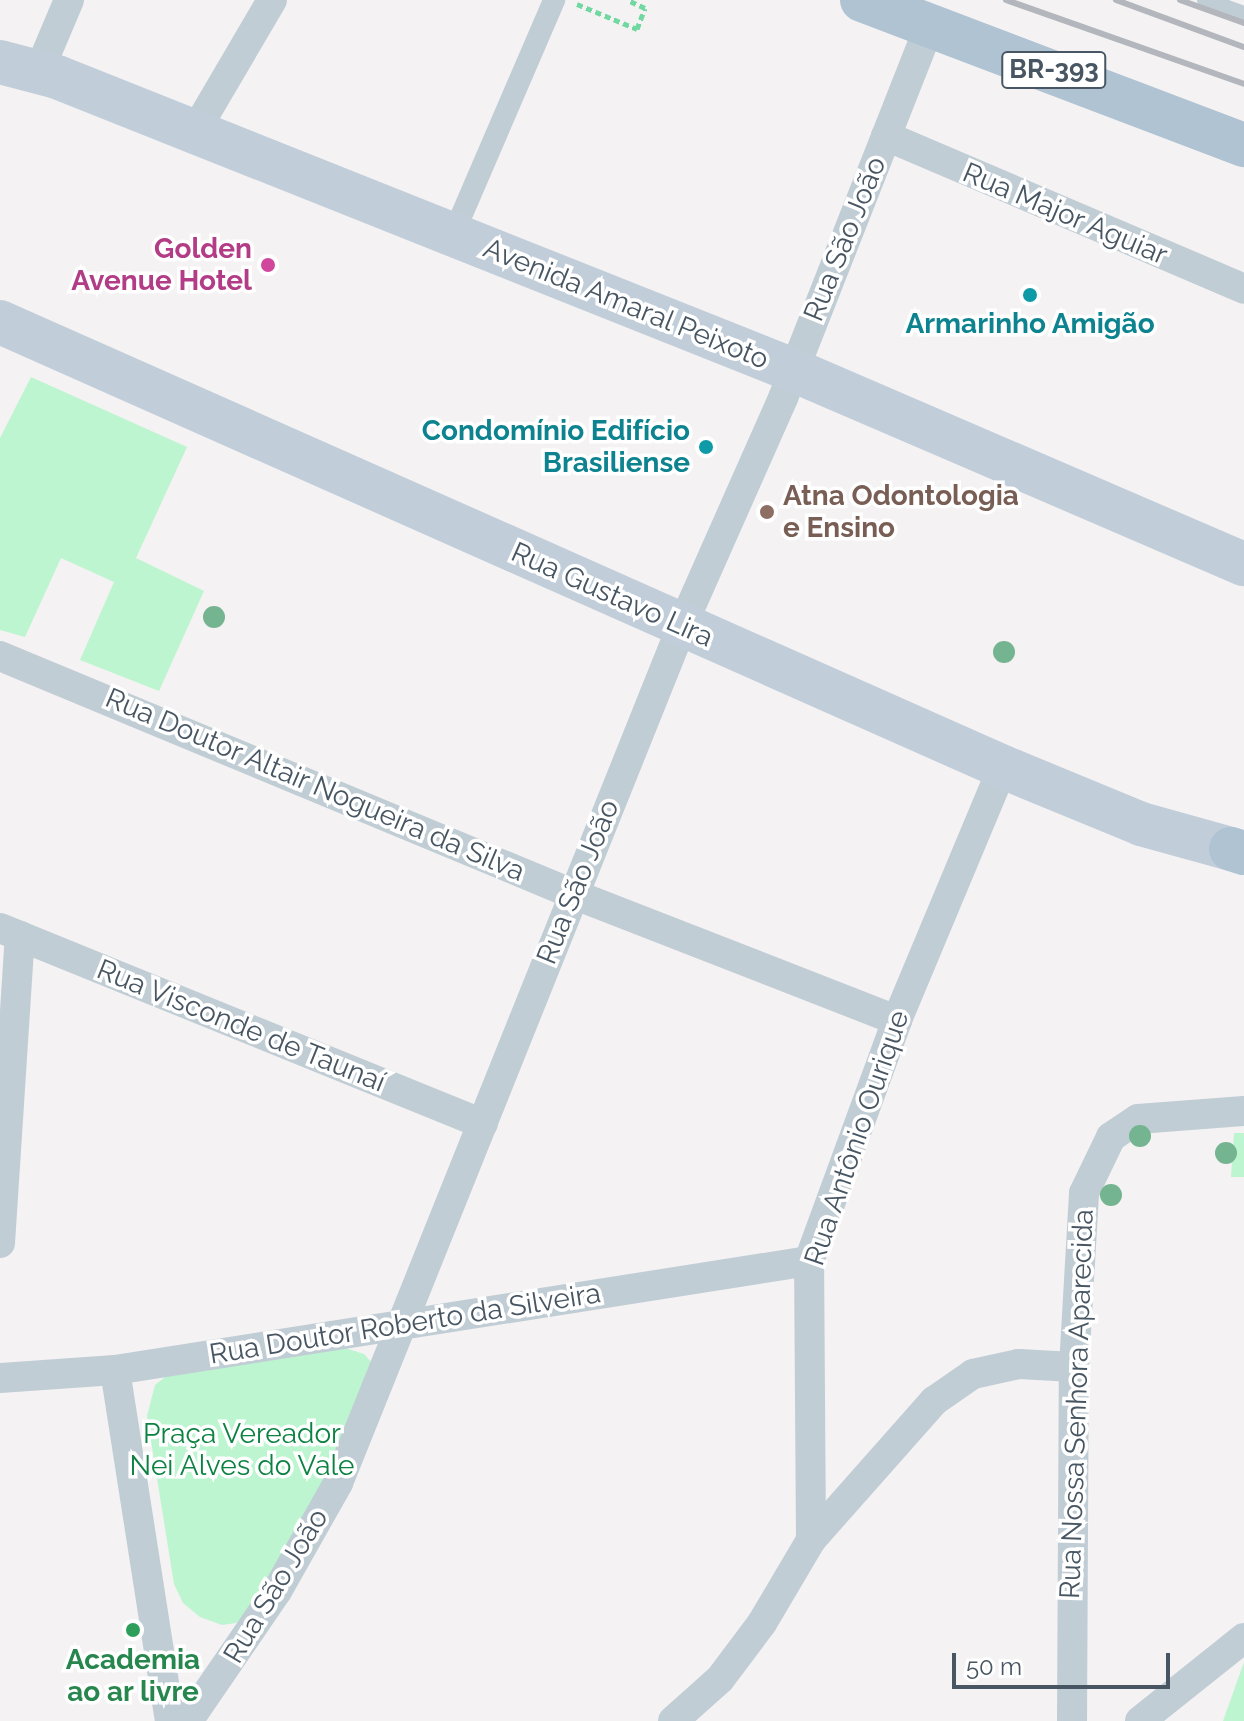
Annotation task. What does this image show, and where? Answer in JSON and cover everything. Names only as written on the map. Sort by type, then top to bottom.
[{"type":"main road","name":"BR-393","points":[[862,0],[931,23],[1244,145]]},
{"type":"main road","name":"Avenida Amaral Peixoto","points":[[20,66],[793,370],[1244,564]]},
{"type":"main road","name":"Rua Gustavo Lira","points":[[0,322],[1003,767],[1141,824],[1240,851]]},
{"type":"street","points":[[20,66],[69,0]]},
{"type":"street","points":[[194,133],[272,0]]},
{"type":"street","points":[[453,235],[554,0]]},
{"type":"street","name":"Rua São João","points":[[188,1721],[277,1591],[338,1483],[573,894],[682,626],[793,370],[931,23]]},
{"type":"street","name":"Rua Major Aguiar","points":[[886,136],[1244,289]]},
{"type":"street","name":"Rua Doutor Altair Nogueira da Silva","points":[[0,656],[573,894],[897,1020]]},
{"type":"street","name":"Rua Antônio Ourique","points":[[811,1540],[809,1261],[897,1020],[1003,767]]},
{"type":"street","points":[[0,1243],[10,932]]},
{"type":"street","name":"Rua Visconde de Taunaí","points":[[10,932],[483,1124]]},
{"type":"street","name":"Rua Nossa Senhora Aparecida","points":[[1072,1721],[1074,1367],[1080,1216],[1100,1153],[1125,1127],[1153,1115],[1244,1111]]},
{"type":"street","name":"Rua Doutor Roberto da Silveira","points":[[0,1378],[115,1370],[809,1261]]},
{"type":"street","points":[[673,1721],[737,1656],[811,1540],[934,1401],[973,1374],[1019,1364],[1074,1367]]},
{"type":"street","points":[[115,1370],[170,1721]]},
{"type":"street","points":[[1140,1721],[1244,1638]]},
{"type":"lane","points":[[1205,0],[1244,14]]},
{"type":"path","points":[[568,0],[637,29],[645,8],[628,0]]},
{"type":"green space","points":[[31,377],[187,447],[136,558],[204,591],[159,691],[80,660],[114,582],[61,558],[25,637],[0,630],[0,438]]},
{"type":"green space","points":[[1234,1133],[1244,1133],[1244,1177],[1231,1177]]},
{"type":"green space","name":"Praça Vereador Nei Alves do Vale","points":[[342,1347],[364,1354],[374,1365],[352,1430],[255,1606],[236,1623],[222,1625],[200,1617],[183,1603],[174,1584],[147,1416],[155,1385],[170,1373]]},
{"type":"green space","points":[[1244,1662],[1244,1721],[1223,1721]]},
{"type":"railway","points":[[1006,0],[1244,84]]},
{"type":"railway","points":[[1116,0],[1244,47]]},
{"type":"railway","points":[[1180,0],[1244,23]]},
{"type":"place","name":"Golden Avenue Hotel","points":[[268,265]]},
{"type":"place","name":"Armarinho Amigão","points":[[1030,295]]},
{"type":"place","name":"Condomínio Edifício Brasiliense","points":[[706,447]]},
{"type":"place","name":"Atna Odontologia e Ensino","points":[[767,512]]},
{"type":"place","name":"Academia ao ar livre","points":[[133,1630]]}]
